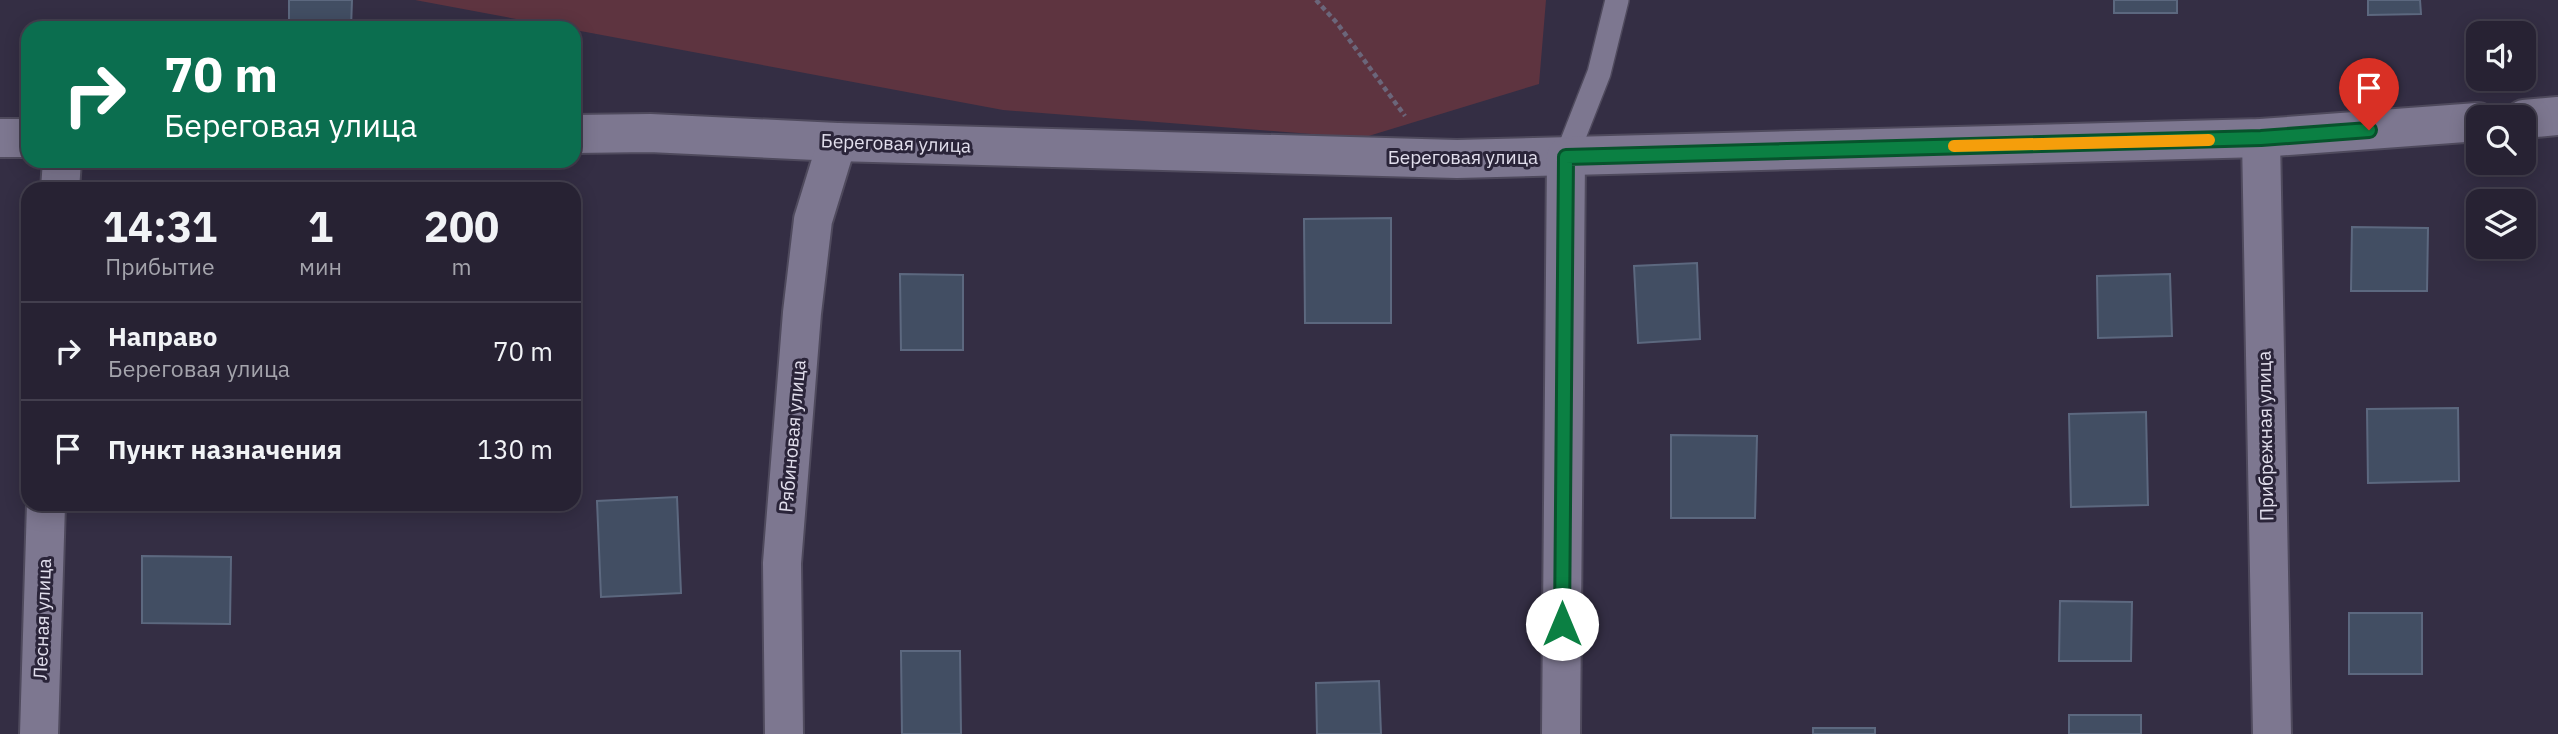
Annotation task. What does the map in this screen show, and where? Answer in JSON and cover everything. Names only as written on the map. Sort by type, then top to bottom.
[{"type":"street","points":[[2536,118],[2558,116]]},
{"type":"street","name":"Береговая улица","points":[[581,134],[650,133],[838,142],[1457,159],[2261,138],[2466,123]]},
{"type":"street","points":[[0,138],[21,138]]},
{"type":"street","name":"Прибрежная улица","points":[[2261,138],[2272,734]]},
{"type":"street","name":"Рябиновая улица","points":[[783,734],[782,563],[802,313],[813,220],[838,142]]},
{"type":"street","points":[[1561,734],[1566,157]]},
{"type":"street","name":"Лесная улица","points":[[39,734],[46,511]]},
{"type":"lane","points":[[1566,157],[1599,73],[1617,0]]},
{"type":"path","points":[[1316,0],[1337,23],[1410,122],[1457,159]]},
{"type":"shaded area","points":[[415,0],[1546,0],[1539,84],[1362,138],[1003,110],[581,31],[581,21],[527,21]]},
{"type":"building","points":[[289,0],[352,0],[351,21],[289,21]]},
{"type":"building","points":[[2114,0],[2177,0],[2177,13],[2114,13]]},
{"type":"building","points":[[2368,0],[2420,0],[2421,14],[2368,15]]},
{"type":"building","points":[[1391,218],[1391,323],[1305,323],[1304,219]]},
{"type":"building","points":[[2352,227],[2428,228],[2427,291],[2351,291]]},
{"type":"building","points":[[1697,263],[1700,339],[1638,343],[1634,266]]},
{"type":"building","points":[[900,274],[963,275],[963,350],[901,350]]},
{"type":"building","points":[[2170,274],[2172,336],[2098,338],[2097,276]]},
{"type":"building","points":[[2458,408],[2459,481],[2368,483],[2367,409]]},
{"type":"building","points":[[2146,412],[2148,505],[2071,507],[2069,414]]},
{"type":"building","points":[[1671,435],[1757,436],[1755,518],[1671,518]]},
{"type":"building","points":[[677,497],[681,593],[601,597],[597,501]]},
{"type":"building","points":[[142,556],[231,557],[230,624],[142,623]]},
{"type":"building","points":[[2060,601],[2132,602],[2131,661],[2059,661]]},
{"type":"building","points":[[2349,613],[2422,613],[2422,674],[2349,674]]},
{"type":"building","points":[[901,651],[960,651],[961,734],[902,734]]},
{"type":"building","points":[[1379,681],[1381,734],[1317,734],[1316,683]]},
{"type":"building","points":[[2069,715],[2141,715],[2141,734],[2069,734]]},
{"type":"building","points":[[1813,728],[1875,728],[1875,734],[1813,734]]},
{"type":"slow traffic","points":[[1954,146],[2209,140]]},
{"type":"route","points":[[1562,624],[1566,157],[2261,138],[2369,130]]}]
